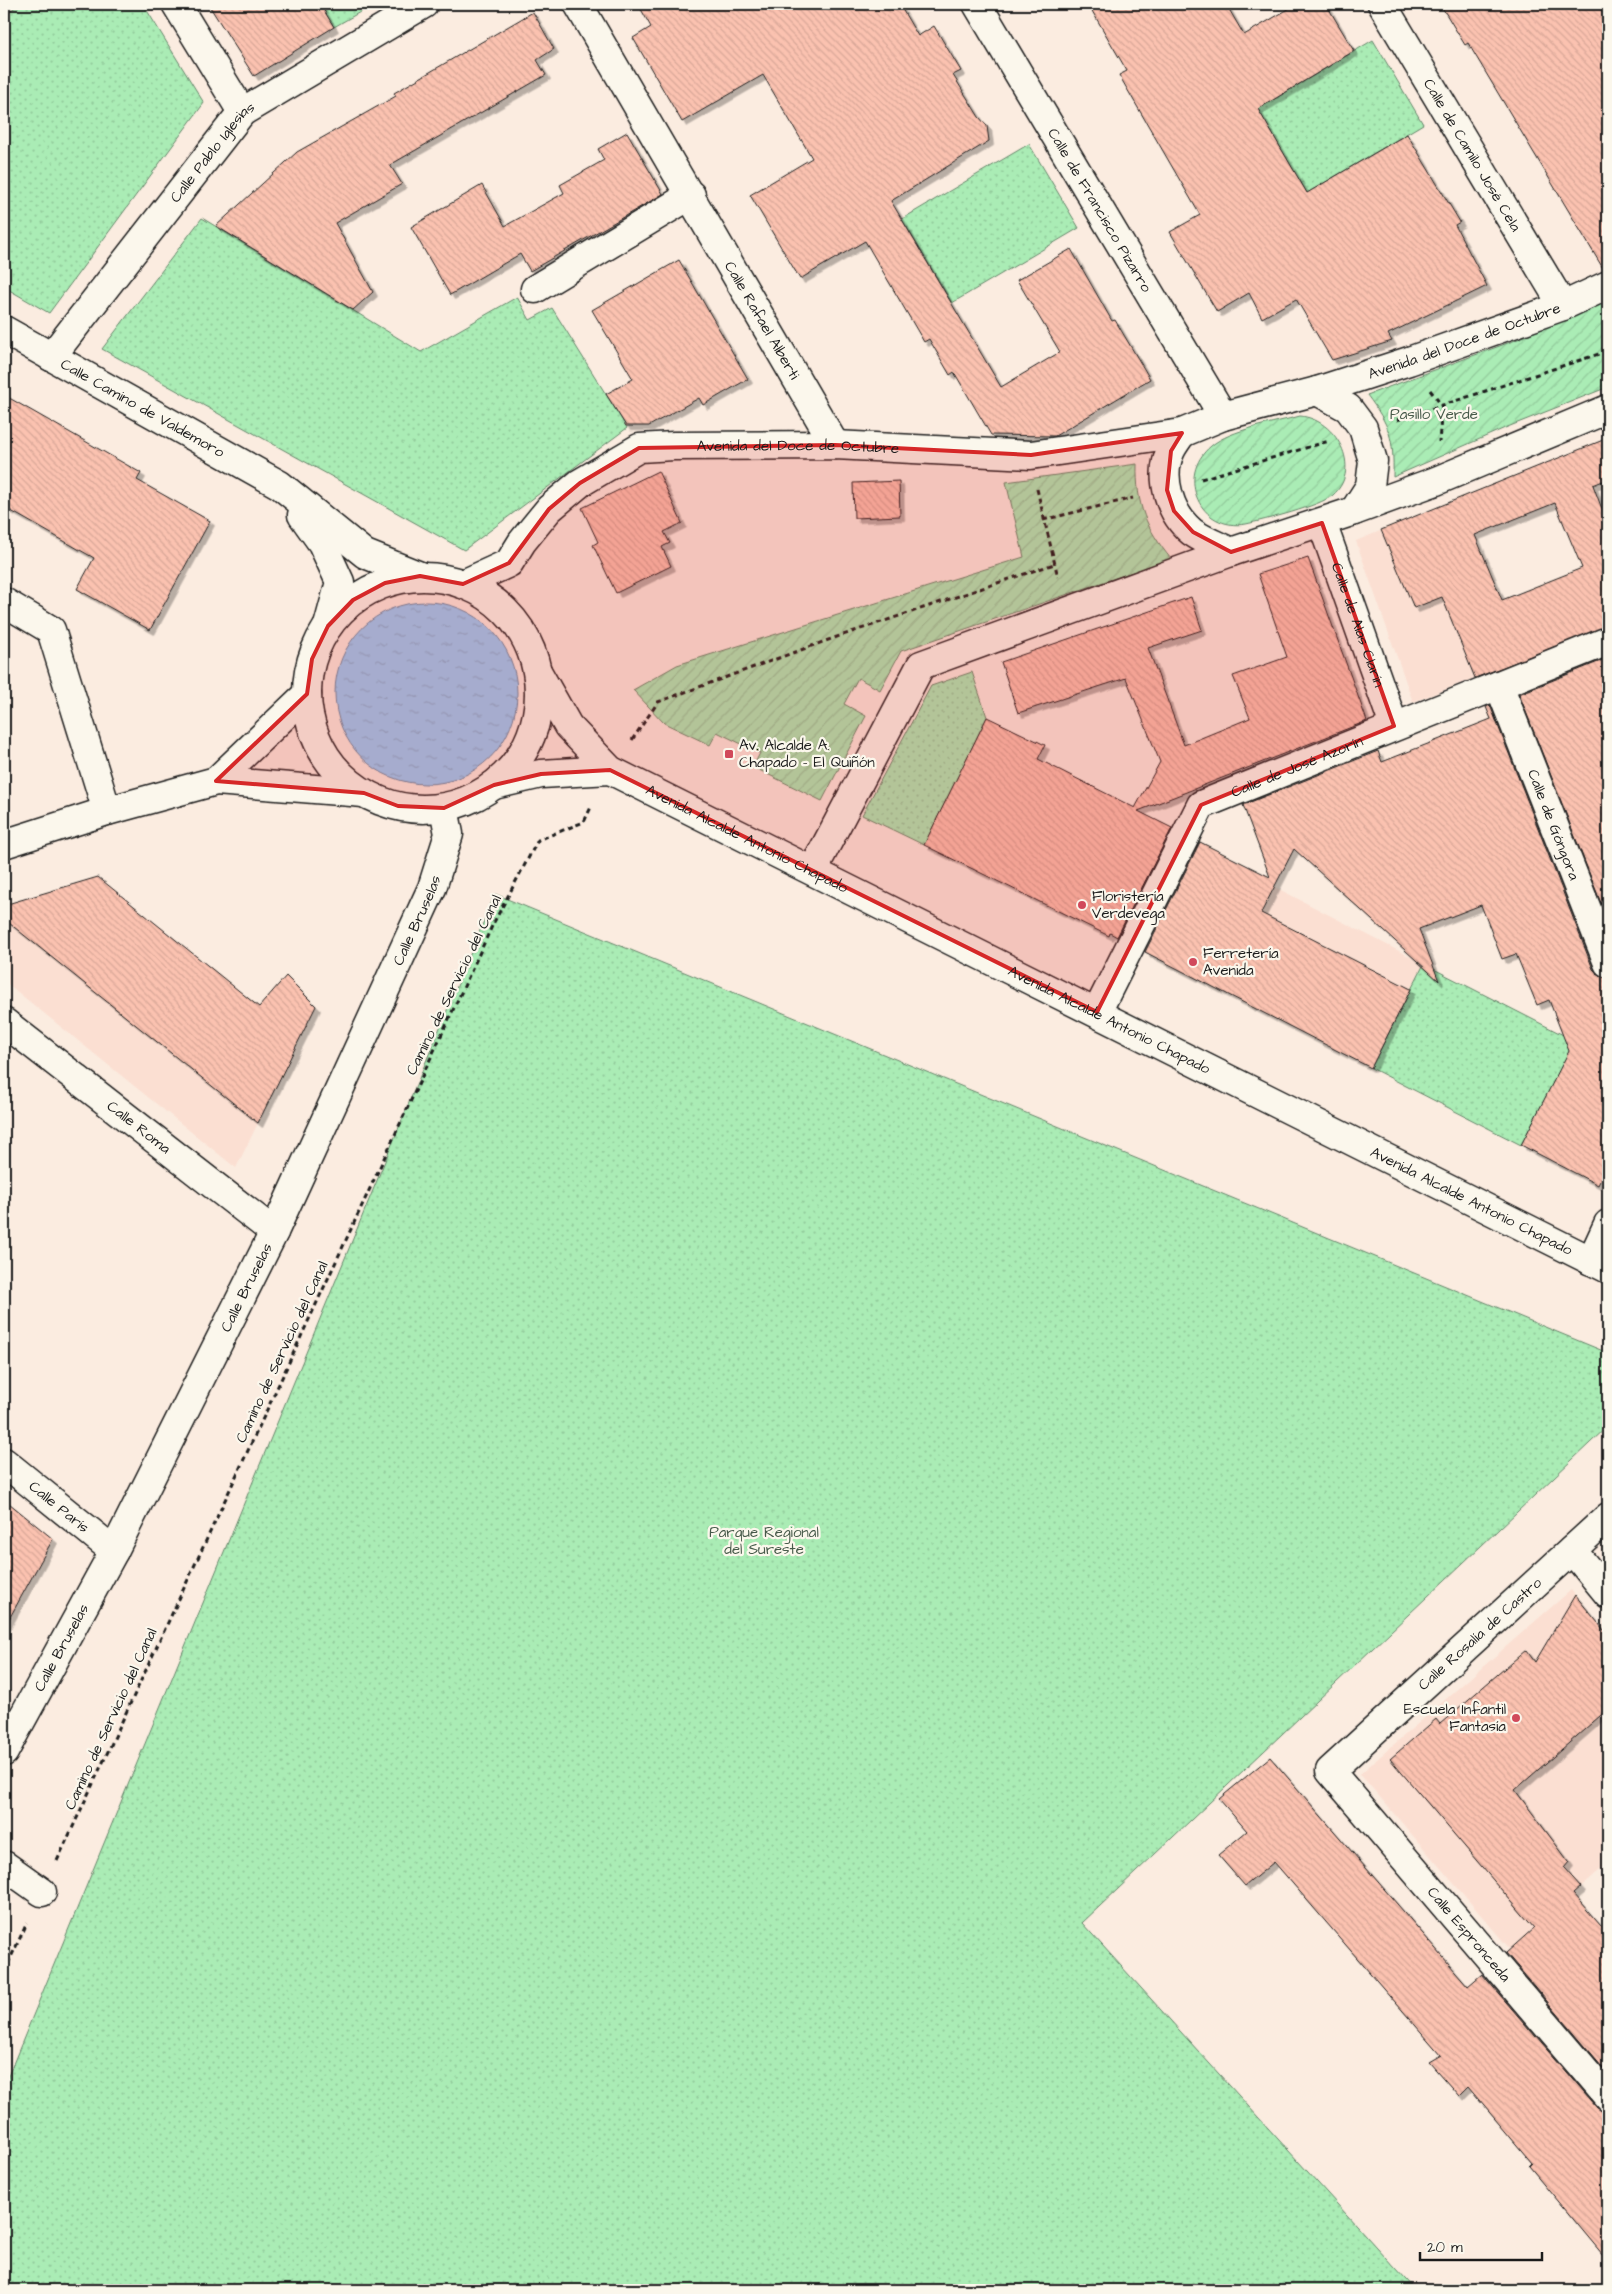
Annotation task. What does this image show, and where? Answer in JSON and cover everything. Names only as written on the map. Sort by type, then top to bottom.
[{"type":"street","points":[[176,4],[242,112]]},
{"type":"street","name":"Calle Pablo Iglesias","points":[[51,357],[242,112],[424,4]]},
{"type":"street","name":"Calle Rafael Alberti","points":[[578,4],[835,446]]},
{"type":"street","name":"Calle de Francisco Pizarro","points":[[977,4],[1223,416]]},
{"type":"street","name":"Calle de Camilo José Cela","points":[[1382,4],[1563,306]]},
{"type":"street","points":[[535,289],[691,196]]},
{"type":"street","name":"Avenida del Doce de Octubre","points":[[464,584],[509,563],[522,542],[549,509],[580,483],[639,448],[674,446],[835,446],[1031,455],[1182,433],[1223,416],[1317,391],[1409,361],[1563,306],[1608,285]]},
{"type":"street","name":"Calle Camino de Valdemoro","points":[[4,330],[280,485],[365,554],[420,576]]},
{"type":"street","points":[[1317,391],[1348,408],[1363,428],[1373,461],[1370,486],[1354,511]]},
{"type":"street","points":[[813,870],[921,665],[1231,552],[1322,523],[1436,481],[1608,409]]},
{"type":"street","points":[[1182,433],[1170,451],[1167,464],[1167,490],[1174,511],[1192,532],[1231,552]]},
{"type":"street","name":"Calle Camino de Valdemoro","points":[[280,485],[322,543],[340,582],[328,626]]},
{"type":"street","name":"Calle de Alas Clarín","points":[[1322,523],[1394,726]]},
{"type":"street","points":[[4,844],[107,811],[216,781],[364,793],[398,806],[444,808],[468,800],[494,786],[516,764],[532,736],[539,705],[538,674],[529,645],[513,618],[490,598],[464,584],[442,578],[420,576],[384,583],[353,600],[328,626],[312,659],[307,694],[314,733],[334,767],[364,793]]},
{"type":"street","points":[[4,602],[51,630],[107,811]]},
{"type":"street","name":"Calle de José Azorín","points":[[1097,1012],[1201,804],[1608,641]]},
{"type":"street","name":"Avenida Alcalde Antonio Chapado","points":[[538,674],[568,726],[610,770],[1600,1265]]},
{"type":"street","name":"Calle de Góngora","points":[[1499,686],[1608,963]]},
{"type":"street","points":[[216,781],[307,694]]},
{"type":"street","name":"Avenida Alcalde Antonio Chapado","points":[[494,786],[541,774],[610,770]]},
{"type":"street","name":"Calle Bruselas","points":[[4,1752],[114,1551],[274,1232],[432,888],[449,834],[444,808]]},
{"type":"street","name":"Calle Roma","points":[[4,1022],[274,1232]]},
{"type":"street","points":[[1600,1265],[1608,1224]]},
{"type":"street","name":"Calle París","points":[[4,1462],[114,1551]]},
{"type":"street","name":"Calle Rosalía de Castro","points":[[1330,1771],[1608,1517]]},
{"type":"street","points":[[1572,1550],[1608,1594]]},
{"type":"street","name":"Calle Espronceda","points":[[1330,1771],[1608,2097]]},
{"type":"street","points":[[4,1864],[42,1892]]},
{"type":"path","points":[[1409,361],[1442,406],[1436,481]]},
{"type":"path","points":[[1031,455],[1043,520],[1068,612]]},
{"type":"path","name":"Camino de Servicio del Canal","points":[[4,1972],[493,924],[538,840],[584,822],[610,770],[658,702],[831,639],[1054,564]]},
{"type":"highlighted area","points":[[1182,433],[1171,451],[1167,490],[1174,511],[1193,532],[1231,552],[1322,523],[1394,726],[1201,805],[1097,1012],[610,770],[541,774],[494,785],[444,808],[398,806],[364,793],[216,781],[307,694],[312,659],[328,626],[353,600],[385,583],[420,576],[463,584],[509,563],[549,509],[580,483],[639,448],[835,445],[1031,455]]},
{"type":"shaded area","points":[[1460,498],[1505,606],[1454,626],[1475,678],[1413,702],[1356,541]]},
{"type":"shaded area","points":[[98,877],[299,1039],[236,1168],[4,981],[4,905]]},
{"type":"shaded area","points":[[1275,887],[1424,964],[1371,1068],[1221,991]]},
{"type":"shaded area","name":"Escuela Infantil Fantasía","points":[[1571,1590],[1608,1635],[1608,1863],[1510,1949],[1360,1774]]},
{"type":"green space","points":[[21,4],[143,4],[204,103],[49,313],[4,287],[4,14]]},
{"type":"green space","points":[[320,4],[374,4],[334,27]]},
{"type":"green space","points":[[1373,40],[1423,124],[1307,193],[1258,109]]},
{"type":"green space","points":[[1029,144],[1079,228],[952,303],[902,219]]},
{"type":"green space","points":[[202,218],[421,352],[517,297],[530,320],[552,308],[627,428],[464,550],[102,349]]},
{"type":"green space","name":"Pasillo Verde","points":[[1608,301],[1608,387],[1505,428],[1393,477],[1393,452],[1389,433],[1381,415],[1367,395],[1513,341]]},
{"type":"green space","points":[[1300,416],[1313,419],[1325,426],[1341,446],[1346,472],[1342,484],[1333,495],[1305,508],[1246,524],[1230,524],[1216,519],[1205,511],[1198,499],[1194,486],[1195,472],[1200,458],[1211,446],[1241,431]]},
{"type":"green space","points":[[1137,464],[1138,492],[1144,515],[1155,537],[1171,559],[901,651],[880,690],[858,678],[844,704],[866,716],[822,801],[753,767],[760,753],[717,732],[710,745],[664,723],[633,690],[677,665],[1024,557],[1006,482]]},
{"type":"green space","points":[[972,672],[987,717],[924,845],[862,815],[931,686]]},
{"type":"green space","name":"Parque Regional del Sureste","points":[[495,894],[1608,1353],[1608,1426],[1082,1923],[1415,2290],[4,2290],[4,2086]]},
{"type":"green space","points":[[1424,964],[1575,1041],[1521,1145],[1371,1068]]},
{"type":"water","points":[[426,602],[444,604],[461,609],[490,629],[510,658],[515,675],[517,693],[515,711],[510,728],[490,757],[461,777],[444,782],[426,784],[408,782],[391,777],[362,757],[342,728],[337,711],[335,693],[337,675],[342,658],[362,629],[391,609],[408,604]]},
{"type":"building","points":[[208,4],[320,4],[334,27],[254,76]]},
{"type":"building","points":[[638,4],[899,4],[918,36],[934,26],[961,71],[953,75],[979,117],[987,126],[989,141],[891,201],[1001,387],[1060,352],[1017,280],[1071,249],[1112,321],[1115,320],[1150,379],[1055,436],[991,435],[954,372],[950,375],[929,339],[924,342],[865,241],[800,279],[750,195],[812,158],[763,75],[682,122],[633,38],[651,27]]},
{"type":"building","points":[[1088,4],[1226,4],[1244,35],[1297,4],[1326,4],[1354,51],[1258,109],[1307,193],[1407,134],[1460,222],[1455,225],[1487,286],[1388,334],[1392,341],[1332,360],[1296,299],[1262,318],[1249,293],[1217,312],[1170,232],[1200,215],[1119,75],[1127,71]]},
{"type":"building","points":[[1440,4],[1608,4],[1608,270],[1604,270],[1468,43],[1465,45]]},
{"type":"building","points":[[533,12],[554,49],[537,60],[546,75],[390,165],[402,184],[335,223],[373,292],[353,310],[216,226],[297,152],[396,96],[394,93]]},
{"type":"building","points":[[627,132],[663,194],[530,271],[520,254],[450,295],[411,227],[482,185],[505,226],[564,193],[560,185],[604,160],[598,149]]},
{"type":"building","points":[[679,260],[748,379],[703,405],[699,398],[649,426],[626,426],[606,394],[633,379],[592,310]]},
{"type":"building","points":[[4,395],[141,473],[137,480],[210,521],[150,630],[77,589],[94,558],[4,507]]},
{"type":"building","points":[[1608,438],[1608,479],[1593,485],[1608,525],[1608,626],[1475,678],[1442,597],[1414,608],[1381,530]],"holes":[[[1555,503],[1582,568],[1502,600],[1475,535]]]},
{"type":"building","points":[[658,471],[682,523],[664,532],[670,543],[662,547],[671,566],[616,593],[593,545],[598,542],[582,508]]},
{"type":"building","points":[[899,481],[900,516],[854,518],[853,483]]},
{"type":"building","points":[[1308,558],[1367,721],[1138,811],[1172,828],[1117,937],[1110,933],[1109,936],[924,845],[987,717],[1045,745],[1038,759],[1135,808],[1160,762],[1126,678],[1018,713],[1001,662],[1191,597],[1202,630],[1148,648],[1184,745],[1250,718],[1233,676],[1287,657],[1258,574]]},
{"type":"building","points":[[1608,658],[1608,921],[1519,694]]},
{"type":"building","points":[[1490,705],[1593,969],[1599,975],[1608,978],[1608,1165],[1598,1185],[1521,1145],[1569,1051],[1549,1000],[1537,1005],[1516,954],[1502,959],[1481,905],[1419,929],[1439,981],[1294,849],[1261,913],[1411,989],[1371,1068],[1145,952],[1200,842],[1270,877],[1243,805],[1378,751],[1382,762],[1491,719],[1486,707]]},
{"type":"building","points":[[98,877],[259,1007],[286,976],[316,1006],[258,1123],[4,919],[4,905]]},
{"type":"building","points":[[4,1499],[53,1539],[4,1628]]},
{"type":"building","name":"Escuela Infantil Fantasía","points":[[1575,1595],[1608,1635],[1608,1709],[1515,1790],[1569,1862],[1564,1868],[1581,1887],[1573,1894],[1608,1934],[1608,2073],[1506,1953],[1534,1928],[1390,1759],[1436,1719],[1440,1724],[1526,1650],[1535,1662]]},
{"type":"building","points":[[1270,1757],[1468,1986],[1482,1974],[1596,2107],[1608,2112],[1608,2261],[1529,2166],[1532,2163],[1468,2087],[1459,2096],[1429,2062],[1441,2055],[1274,1862],[1245,1886],[1218,1855],[1247,1831],[1219,1799]]},
{"type":"place","name":"Av. Alcalde A. Chapado - El Quiñón","points":[[729,754]]},
{"type":"place","name":"Floristería Verdevega","points":[[1082,905]]},
{"type":"place","name":"Ferretería Avenida","points":[[1193,962]]},
{"type":"place","name":"Escuela Infantil Fantasía","points":[[1516,1718]]}]
